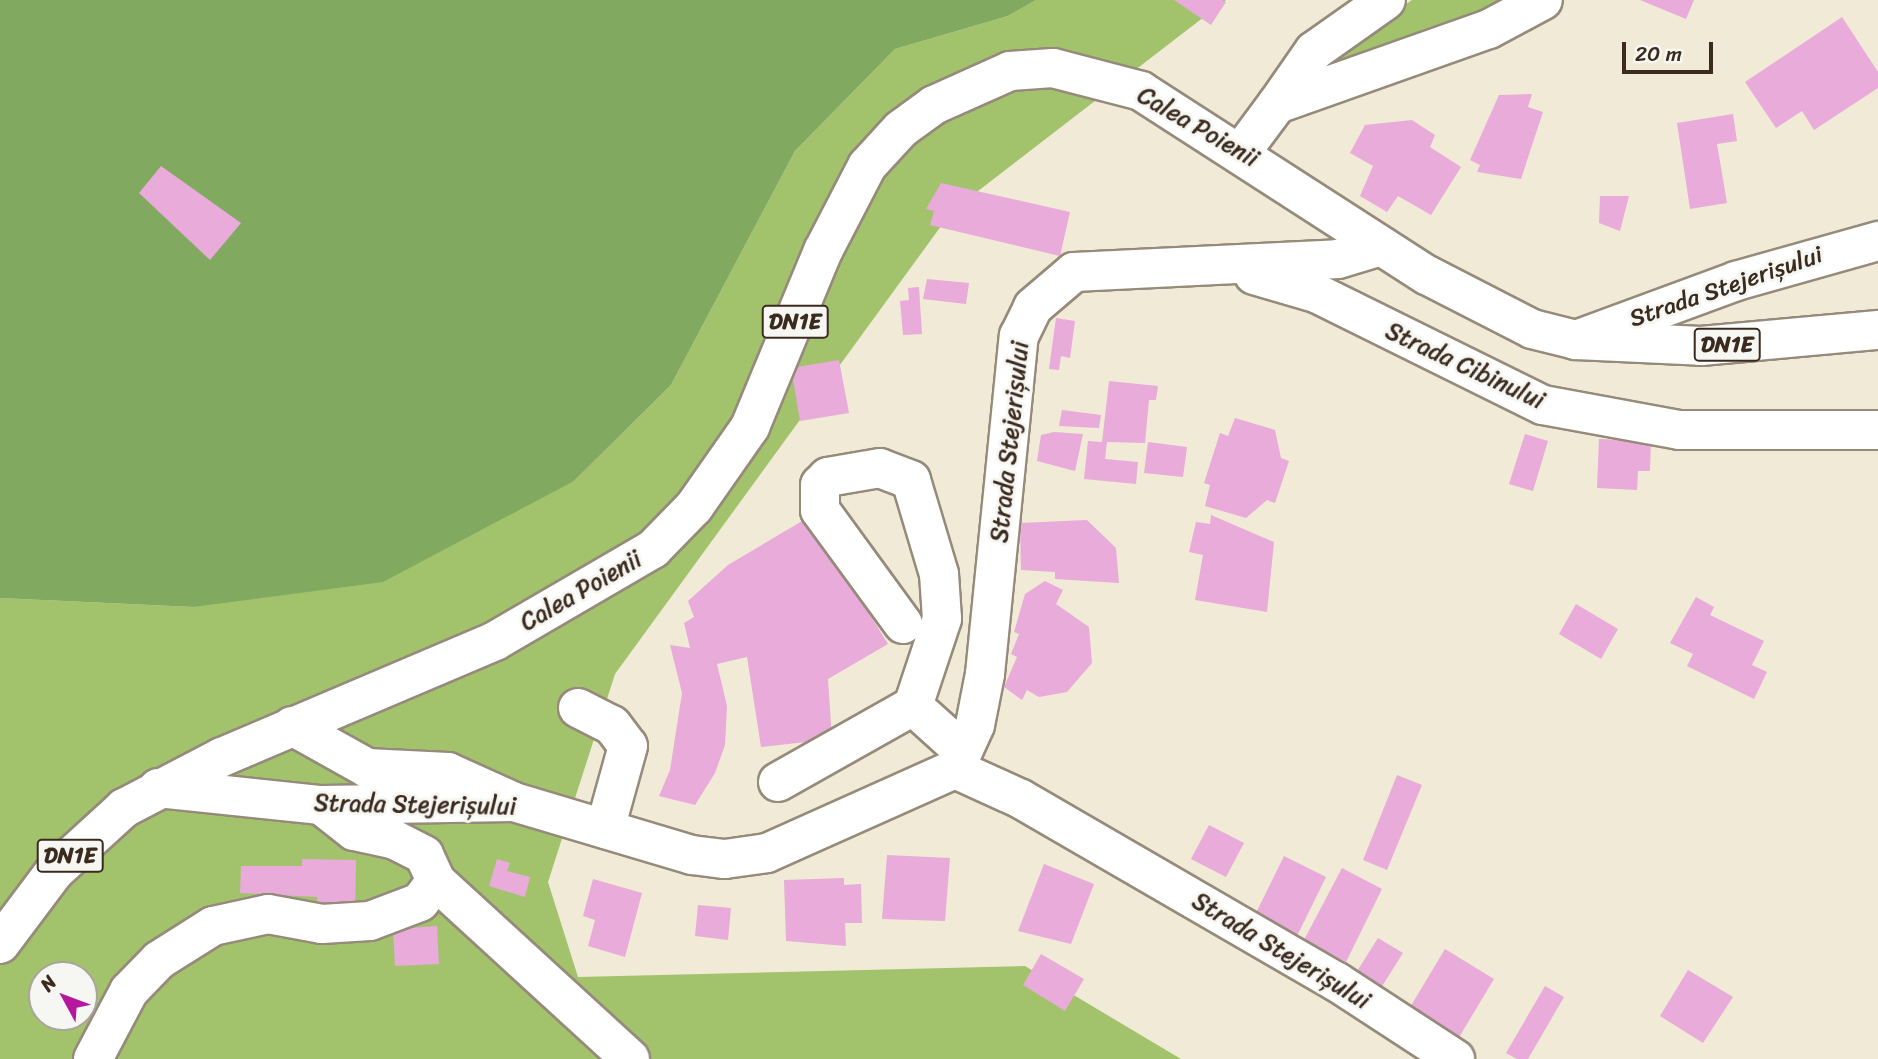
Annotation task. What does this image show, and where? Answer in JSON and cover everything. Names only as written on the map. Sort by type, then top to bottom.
[{"type":"street","points":[[1242,151],[1314,51],[1385,0]]},
{"type":"street","points":[[1277,104],[1489,29],[1543,0]]},
{"type":"street","name":"Calea Poienii","points":[[159,788],[292,726],[495,640],[653,549],[694,507],[750,427],[823,251],[867,166],[901,129],[934,105],[1010,71],[1053,68],[1141,92],[1242,151],[1381,246],[1499,317],[1576,340],[1701,346],[1878,330]]},
{"type":"street","name":"Strada Stejerișului","points":[[1576,340],[1736,281],[1878,241]]},
{"type":"street","name":"Strada Stejerișului","points":[[159,788],[321,805],[514,802],[692,855],[767,853],[959,760],[985,674],[1019,337],[1033,307],[1074,272],[1229,268],[1338,259],[1381,246]]},
{"type":"street","name":"Strada Cibinului","points":[[1229,268],[1316,293],[1543,405],[1679,430],[1878,430]]},
{"type":"street","points":[[778,782],[914,706],[942,619],[939,574],[917,489],[899,471],[880,468],[828,477],[820,485],[820,510],[903,624]]},
{"type":"street","points":[[914,706],[959,760]]},
{"type":"street","points":[[578,708],[612,724],[628,746],[605,829]]},
{"type":"street","points":[[292,726],[367,768],[448,772],[514,802]]},
{"type":"street","name":"Strada Stejerișului","points":[[959,760],[1455,1059]]},
{"type":"street","name":"DN1E","points":[[0,944],[83,842],[159,788]]},
{"type":"street","points":[[321,805],[354,831],[416,849],[432,864],[436,881],[631,1059]]},
{"type":"street","points":[[93,1059],[129,991],[159,960],[213,926],[268,914],[322,924],[370,921],[420,902],[436,881]]},
{"type":"green space","points":[[0,0],[1036,0],[1008,16],[895,49],[795,151],[671,385],[574,481],[383,582],[193,607],[0,598]]},
{"type":"green space","points":[[1036,0],[1226,0],[952,211],[615,674],[548,882],[578,977],[1025,966],[1181,1059],[0,1059],[0,598],[193,607],[574,481],[671,385],[795,151],[895,49],[1008,16]]},
{"type":"green space","points":[[1412,0],[1512,0],[1451,26],[1314,69]]},
{"type":"building","points":[[1174,0],[1222,0],[1226,2],[1211,25]]},
{"type":"building","points":[[1640,0],[1694,0],[1686,19]]},
{"type":"building","points":[[1842,17],[1878,72],[1878,88],[1814,130],[1802,111],[1776,128],[1745,82]]},
{"type":"building","points":[[1532,94],[1528,107],[1543,112],[1521,179],[1477,172],[1480,165],[1470,160],[1499,95]]},
{"type":"building","points":[[1733,114],[1737,141],[1717,144],[1727,203],[1690,209],[1677,123]]},
{"type":"building","points":[[1412,120],[1435,135],[1430,147],[1461,167],[1431,215],[1398,196],[1387,212],[1360,196],[1373,166],[1350,153],[1365,125]]},
{"type":"building","points":[[161,166],[241,223],[210,260],[139,193]]},
{"type":"building","points":[[941,183],[1070,212],[1060,256],[930,225],[934,211],[926,209]]},
{"type":"building","points":[[1600,196],[1629,196],[1620,231],[1599,223]]},
{"type":"building","points":[[927,279],[969,283],[966,304],[923,299]]},
{"type":"building","points":[[919,287],[922,334],[903,335],[900,301],[909,300],[908,288]]},
{"type":"building","points":[[1056,318],[1075,321],[1070,358],[1061,356],[1059,370],[1049,369]]},
{"type":"building","points":[[839,360],[849,413],[800,421],[791,368]]},
{"type":"building","points":[[1109,381],[1158,386],[1156,400],[1149,400],[1145,443],[1107,442],[1105,459],[1138,462],[1136,484],[1084,479],[1088,441],[1102,442]]},
{"type":"building","points":[[1062,410],[1101,415],[1099,428],[1059,426]]},
{"type":"building","points":[[1235,418],[1275,430],[1281,458],[1289,461],[1275,503],[1267,500],[1246,518],[1205,506],[1210,485],[1204,483],[1220,433],[1228,436]]},
{"type":"building","points":[[1054,432],[1083,434],[1075,471],[1037,461],[1041,435]]},
{"type":"building","points":[[1525,434],[1548,441],[1533,491],[1509,484]]},
{"type":"building","points":[[1599,439],[1651,441],[1650,471],[1638,471],[1637,490],[1597,488]]},
{"type":"building","points":[[1148,442],[1187,447],[1183,477],[1144,473]]},
{"type":"building","points":[[1211,515],[1274,542],[1267,612],[1195,600],[1203,555],[1189,552],[1196,522],[1210,524]]},
{"type":"building","points":[[809,517],[888,644],[828,679],[832,739],[761,747],[747,657],[717,664],[727,706],[725,745],[715,773],[695,805],[659,796],[670,770],[682,693],[670,645],[690,648],[684,623],[694,617],[688,601],[728,565]]},
{"type":"building","points":[[1087,520],[1116,548],[1119,583],[1055,579],[1055,572],[1021,570],[1020,523]]},
{"type":"building","points":[[1045,581],[1063,590],[1056,604],[1089,627],[1092,663],[1067,692],[1039,697],[1027,690],[1022,700],[1004,687],[1017,657],[1011,654],[1019,634],[1014,632],[1025,594]]},
{"type":"building","points":[[1696,597],[1714,607],[1710,615],[1764,641],[1752,665],[1767,672],[1754,699],[1687,666],[1693,654],[1670,643]]},
{"type":"building","points":[[1576,604],[1618,629],[1601,659],[1559,634]]},
{"type":"building","points":[[1397,775],[1422,785],[1387,870],[1363,860]]},
{"type":"building","points":[[1209,825],[1244,843],[1226,877],[1191,859]]},
{"type":"building","points":[[887,855],[950,858],[945,921],[882,919]]},
{"type":"building","points":[[1284,856],[1326,877],[1296,938],[1254,917]]},
{"type":"building","points":[[302,859],[356,860],[355,913],[317,913],[317,897],[240,893],[241,866],[302,866]]},
{"type":"building","points":[[497,859],[510,863],[507,871],[530,877],[525,897],[489,886]]},
{"type":"building","points":[[1044,864],[1094,884],[1071,944],[1018,931]]},
{"type":"building","points":[[1342,868],[1382,889],[1346,962],[1304,940]]},
{"type":"building","points":[[844,878],[844,885],[861,884],[862,923],[845,923],[846,946],[786,941],[784,880]]},
{"type":"building","points":[[593,879],[642,893],[625,957],[588,946],[595,920],[583,916]]},
{"type":"building","points":[[698,905],[731,908],[728,940],[695,936]]},
{"type":"building","points":[[437,926],[439,964],[395,966],[393,929]]},
{"type":"building","points":[[1378,938],[1403,953],[1379,991],[1354,976]]},
{"type":"building","points":[[1445,949],[1494,979],[1458,1039],[1409,1009]]},
{"type":"building","points":[[1041,954],[1084,979],[1065,1011],[1023,985]]},
{"type":"building","points":[[1688,970],[1733,997],[1703,1043],[1660,1016]]},
{"type":"building","points":[[1545,986],[1564,997],[1528,1059],[1517,1059],[1506,1053]]}]
